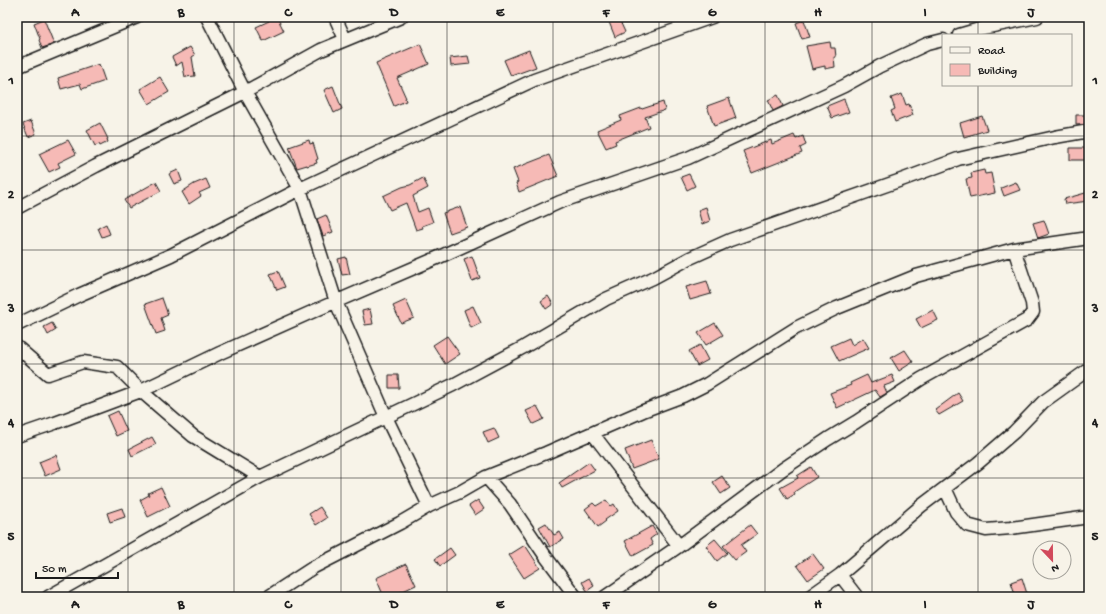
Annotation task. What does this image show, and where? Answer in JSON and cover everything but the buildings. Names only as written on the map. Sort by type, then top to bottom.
[{"type":"street","points":[[17,67],[137,17]]},
{"type":"street","points":[[207,17],[245,92],[300,189],[336,302],[386,416],[429,506]]},
{"type":"street","points":[[335,17],[345,39]]},
{"type":"street","points":[[17,208],[96,166],[245,92],[321,50],[400,17]]},
{"type":"street","points":[[17,325],[170,255],[300,189],[534,80],[712,17]]},
{"type":"street","points":[[962,34],[983,28],[1037,17]]},
{"type":"street","points":[[17,436],[141,390],[220,353],[437,258],[560,202],[688,158],[844,86],[880,66],[927,44],[942,40]]},
{"type":"street","points":[[48,597],[260,476],[453,384],[524,348],[606,299],[653,278],[690,258],[730,240],[958,159],[1055,137],[1089,131]]},
{"type":"street","points":[[268,597],[314,567],[400,523],[429,506],[460,492],[486,477],[593,434],[643,411],[684,396],[707,384],[796,328],[837,308],[916,276],[1014,250],[1089,238]]},
{"type":"street","points":[[605,597],[679,546],[783,469],[828,438],[856,422],[921,378],[1027,320],[1033,312],[1032,303],[1014,250]]},
{"type":"street","points":[[17,347],[48,374],[83,362],[117,367],[193,436],[260,476]]},
{"type":"street","points":[[809,597],[840,575],[921,506],[978,463],[1014,432],[1043,402],[1089,369]]},
{"type":"street","points":[[593,434],[679,546]]},
{"type":"street","points":[[486,477],[510,504],[546,557],[576,597]]},
{"type":"street","points":[[945,488],[956,512],[967,525],[986,530],[1089,517]]},
{"type":"street","points":[[840,575],[857,597]]}]
